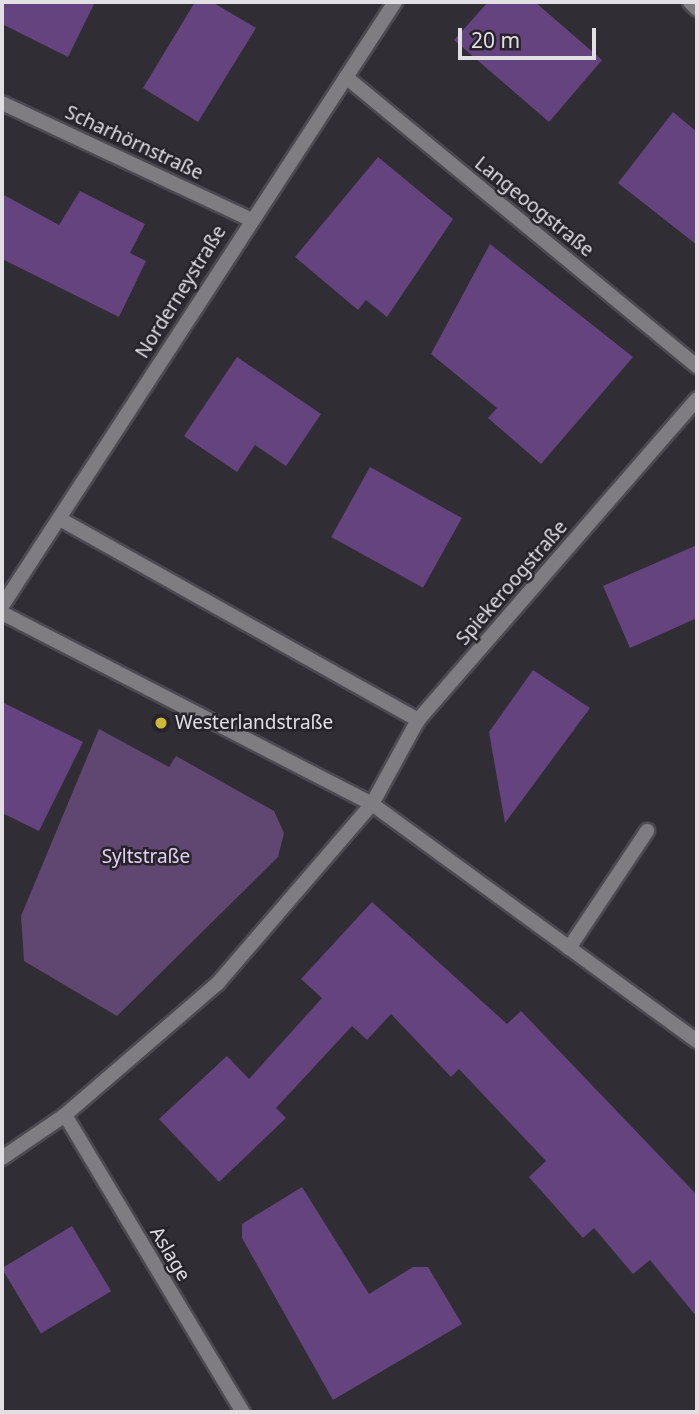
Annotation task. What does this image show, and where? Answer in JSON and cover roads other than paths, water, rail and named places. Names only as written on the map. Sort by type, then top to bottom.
[{"type":"street","name":"Norderneystraße","points":[[2,606],[250,219],[395,2]]},
{"type":"street","points":[[690,2],[697,9]]},
{"type":"street","name":"Langeoogstraße","points":[[346,77],[697,366]]},
{"type":"street","name":"Scharhörnstraße","points":[[2,103],[250,219]]},
{"type":"street","name":"Spiekeroogstraße","points":[[372,804],[418,720],[697,399]]},
{"type":"street","points":[[60,519],[418,720]]},
{"type":"street","points":[[2,613],[372,804],[697,1041]]},
{"type":"street","points":[[2,1158],[65,1115],[218,983],[372,804]]},
{"type":"street","points":[[569,948],[647,831]]},
{"type":"street","name":"Aslage","points":[[65,1115],[243,1412]]},
{"type":"place","name":"Westerlandstraße","points":[[161,723]]},
{"type":"park label","name":"Syltstraße","points":[[146,857]]}]
